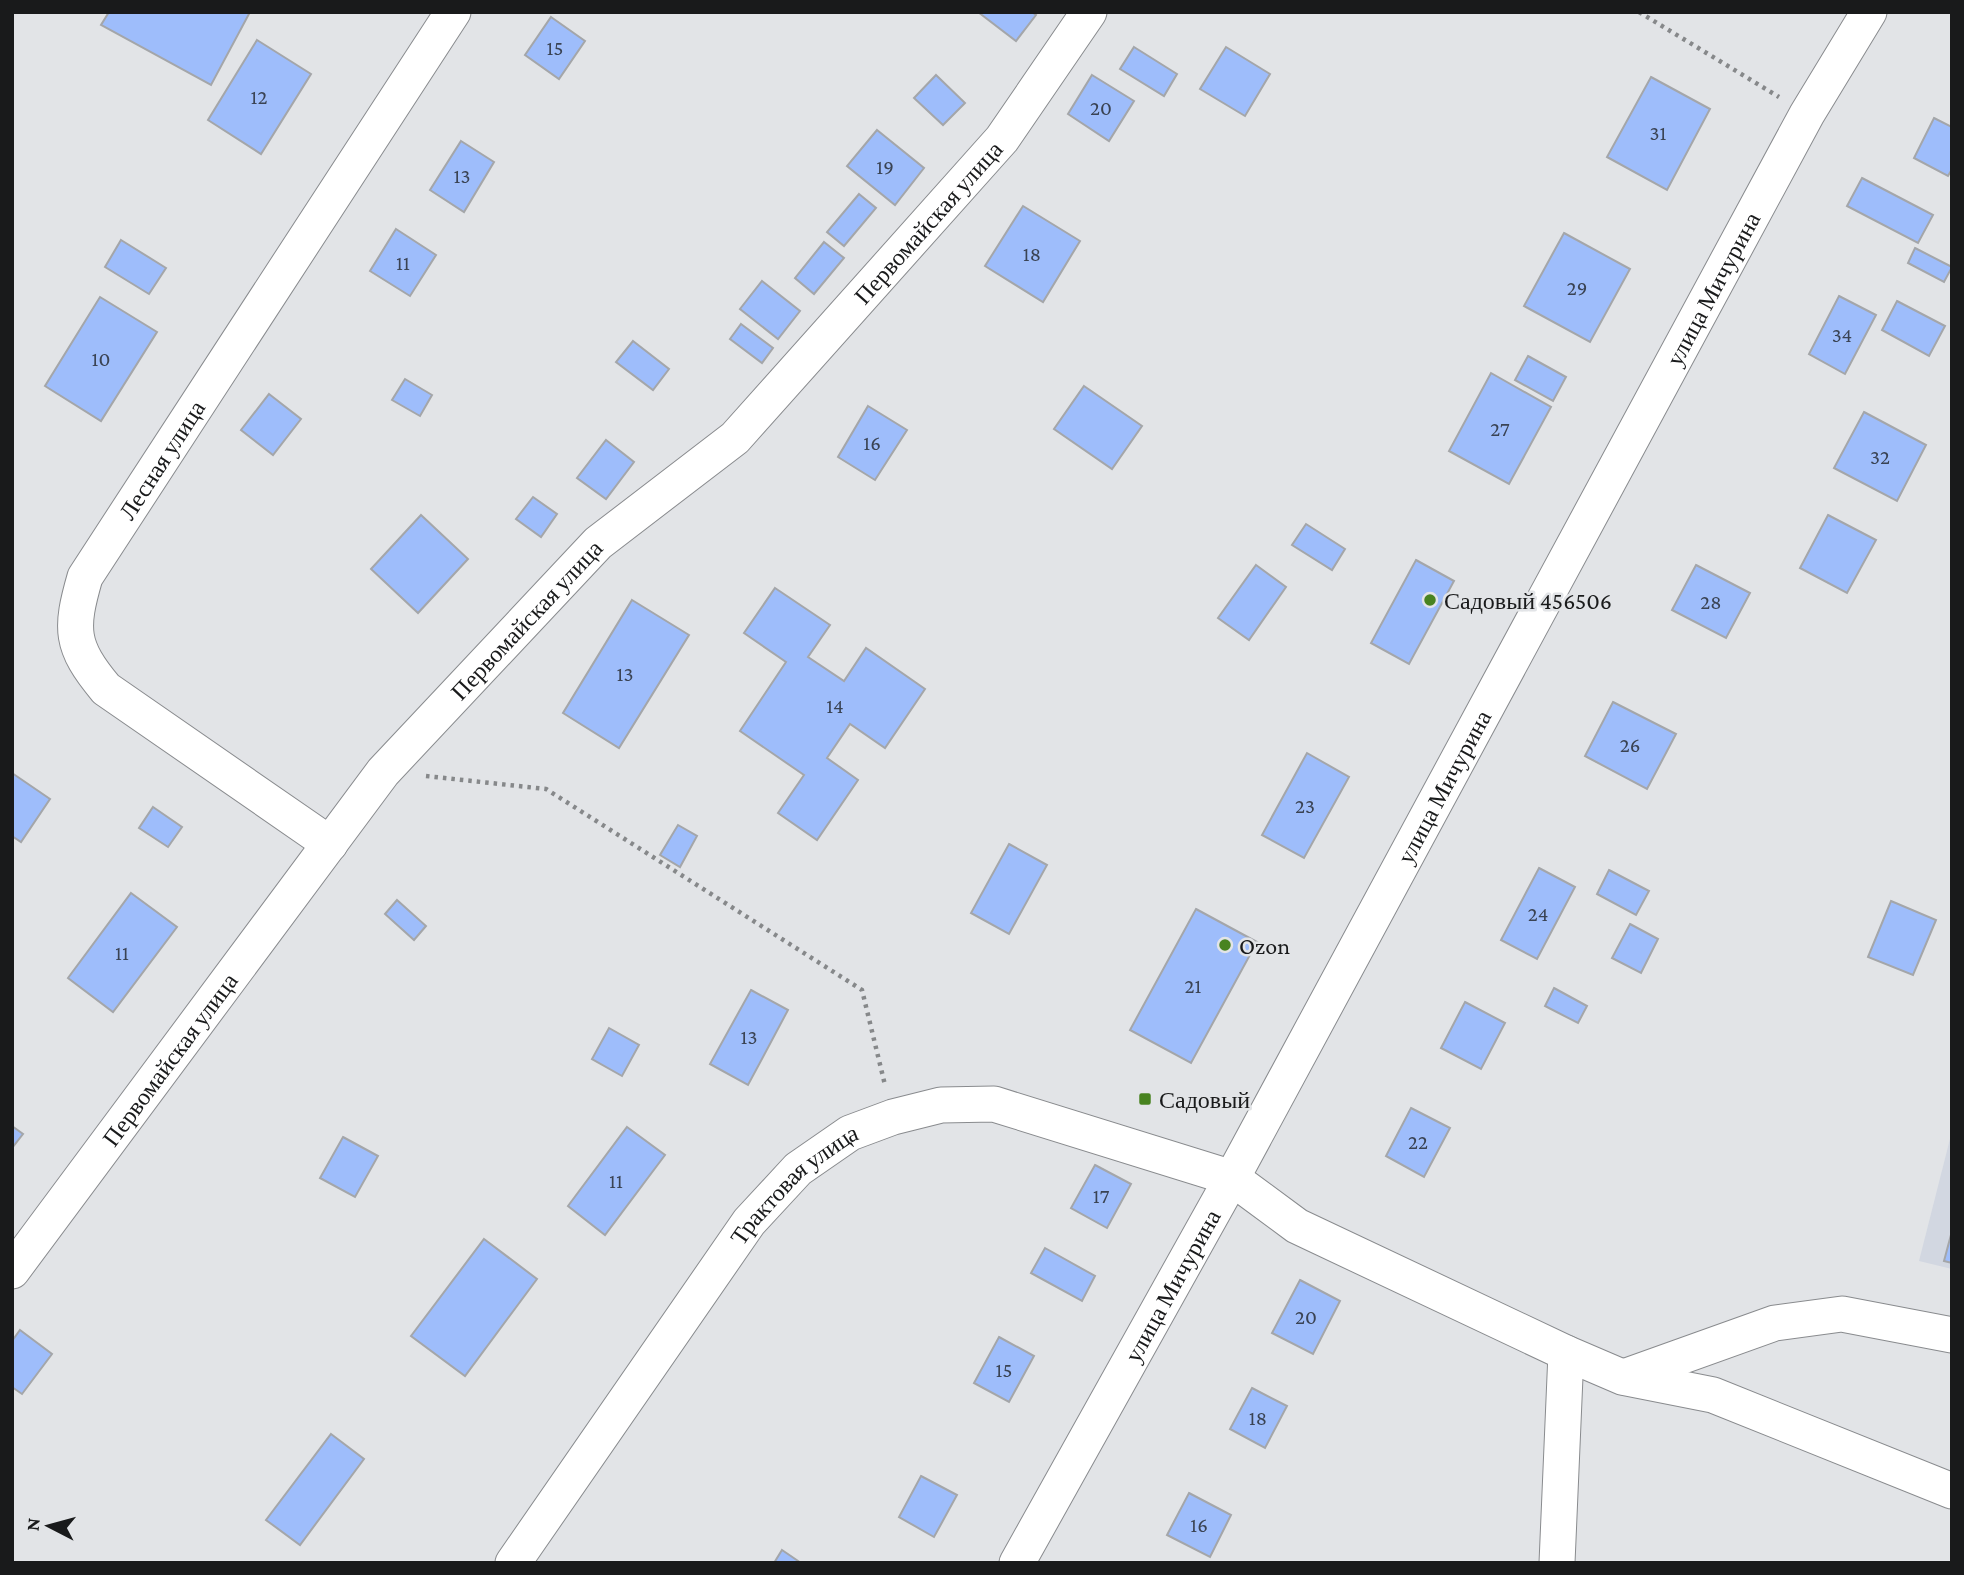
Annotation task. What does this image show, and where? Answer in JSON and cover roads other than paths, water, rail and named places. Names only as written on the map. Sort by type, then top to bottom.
[{"type":"street","name":"Лесная улица","points":[[330,844],[106,689],[86,665],[75,638],[76,610],[85,577],[453,12]]},
{"type":"street","name":"Первомайская улица","points":[[12,1271],[383,772],[598,542],[735,438],[1002,139],[1089,12]]},
{"type":"street","name":"улица Мичурина","points":[[1017,1563],[1232,1178],[1807,114],[1869,12]]},
{"type":"street","name":"Трактовая улица","points":[[513,1563],[749,1222],[798,1169],[850,1133],[893,1117],[941,1105],[994,1104],[1232,1178],[1297,1226],[1566,1353],[1622,1377],[1713,1395],[1952,1491]]},
{"type":"street","points":[[1622,1377],[1775,1323],[1842,1314],[1952,1335]]},
{"type":"street","points":[[1557,1563],[1566,1353]]},
{"type":"place","name":"Садовый 456506","points":[[1430,600]]},
{"type":"place","name":"Ozon","points":[[1225,945]]},
{"type":"place","name":"Садовый","points":[[1145,1099]]}]
